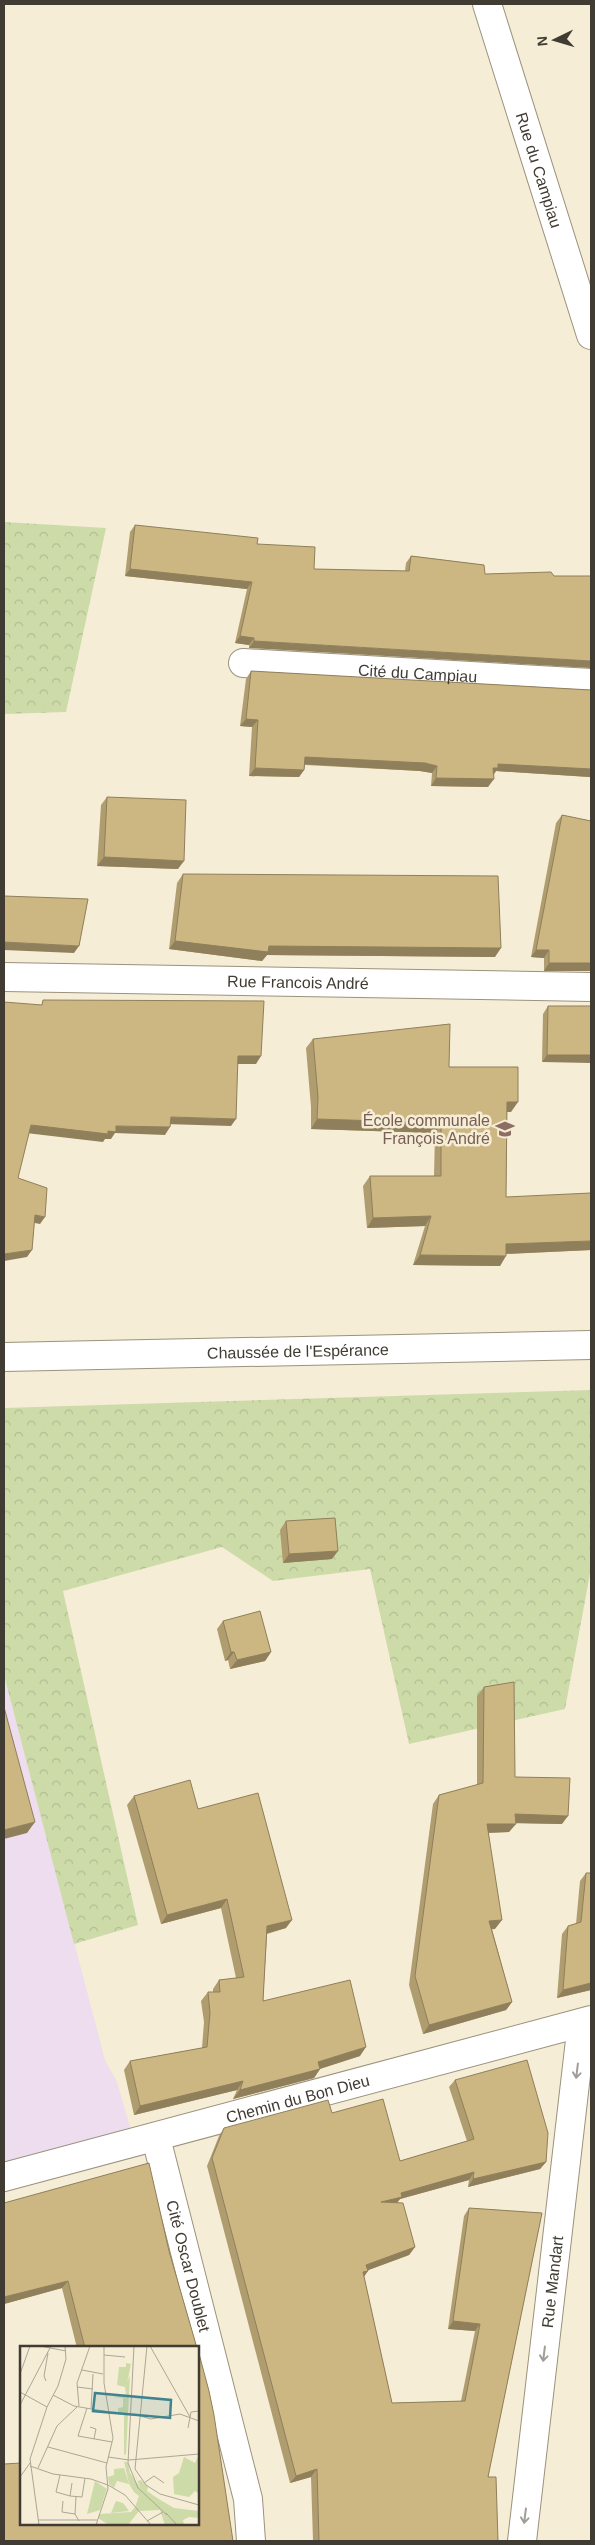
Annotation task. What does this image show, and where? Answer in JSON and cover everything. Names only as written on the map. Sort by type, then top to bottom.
[{"type":"street","name":"Rue du Campiau","points":[[486,4],[591,335]]},
{"type":"street","name":"Cité du Campiau","points":[[243,662],[591,683]]},
{"type":"street","name":"Rue Francois André","points":[[4,977],[591,987]]},
{"type":"street","name":"Chaussée de l'Espérance","points":[[4,1357],[591,1345]]},
{"type":"street","name":"Chemin du Bon Dieu","points":[[4,2177],[156,2138],[587,2021]]},
{"type":"street","name":"Rue Mandart","points":[[522,2541],[587,2021]]},
{"type":"street","name":"Cité Oscar Doublet","points":[[156,2138],[248,2499],[250,2541]]},
{"type":"shaded area","points":[[4,1675],[105,2060],[117,2082],[135,2144],[4,2177]]},
{"type":"green space","points":[[4,522],[106,528],[66,712],[4,714]]},
{"type":"green space","points":[[591,1390],[591,1568],[565,1709],[409,1744],[370,1569],[273,1581],[222,1547],[63,1591],[138,1925],[74,1944],[4,1675],[4,1408]]},
{"type":"building","points":[[135,525],[258,538],[257,544],[315,547],[314,569],[409,571],[411,556],[484,565],[485,574],[551,572],[554,576],[591,576],[591,661],[254,641],[254,638],[240,636],[252,582],[130,569]]},
{"type":"building","points":[[251,671],[591,690],[591,769],[498,764],[498,768],[493,768],[494,779],[436,778],[437,766],[425,763],[305,757],[304,770],[255,768],[258,720],[246,719]]},
{"type":"building","points":[[107,797],[186,800],[184,861],[104,857]]},
{"type":"building","points":[[562,815],[591,821],[591,963],[549,963],[549,950],[536,950]]},
{"type":"building","points":[[183,874],[498,876],[501,948],[269,946],[268,952],[175,941]]},
{"type":"building","points":[[4,896],[88,899],[79,946],[4,942]]},
{"type":"building","points":[[43,1000],[264,1001],[261,1056],[238,1056],[236,1119],[171,1117],[170,1127],[116,1126],[116,1132],[108,1131],[108,1134],[31,1125],[18,1178],[47,1188],[45,1217],[35,1215],[32,1250],[4,1254],[4,1002],[42,1005]]},
{"type":"building","points":[[548,1006],[591,1006],[591,1055],[547,1055]]},
{"type":"building","points":[[450,1024],[449,1067],[518,1067],[518,1102],[507,1102],[506,1197],[591,1193],[591,1241],[506,1244],[506,1256],[420,1255],[431,1216],[373,1218],[370,1176],[441,1176],[441,1123],[317,1119],[318,1097],[313,1039]]},
{"type":"building","points":[[335,1518],[338,1551],[289,1554],[286,1521]]},
{"type":"building","points":[[260,1611],[271,1652],[237,1660],[234,1652],[231,1652],[223,1621]]},
{"type":"building","points":[[514,1682],[515,1777],[570,1778],[568,1816],[515,1814],[516,1824],[487,1824],[502,1920],[489,1921],[512,2002],[429,2025],[415,1976],[439,1795],[483,1783],[484,1687]]},
{"type":"building","points":[[4,1707],[35,1822],[4,1830]]},
{"type":"building","points":[[190,1780],[198,1809],[258,1793],[292,1920],[267,1926],[263,2001],[350,1980],[366,2047],[318,2062],[320,2069],[240,2090],[243,2081],[140,2106],[130,2061],[207,2047],[210,2013],[208,1992],[220,1992],[219,1980],[244,1977],[227,1899],[167,1915],[134,1796]]},
{"type":"building","points":[[586,1873],[591,1873],[591,1983],[563,1990],[568,1926],[581,1922]]},
{"type":"building","points":[[527,2060],[548,2133],[546,2162],[473,2179],[474,2172],[401,2193],[402,2197],[381,2202],[403,2203],[415,2247],[366,2265],[368,2271],[363,2272],[392,2403],[465,2401],[480,2324],[453,2321],[469,2208],[542,2213],[488,2477],[496,2477],[498,2541],[319,2541],[317,2469],[296,2476],[212,2158],[224,2128],[328,2100],[332,2113],[383,2099],[400,2161],[474,2139],[455,2080]]},
{"type":"building","points":[[149,2163],[169,2251],[196,2346],[84,2346],[68,2281],[4,2297],[4,2203]]},
{"type":"building","points":[[199,2354],[214,2415],[233,2541],[4,2541],[4,2464],[20,2463],[20,2525],[199,2525]]},
{"type":"place","name":"École communale François André","points":[[505,1129]]}]
